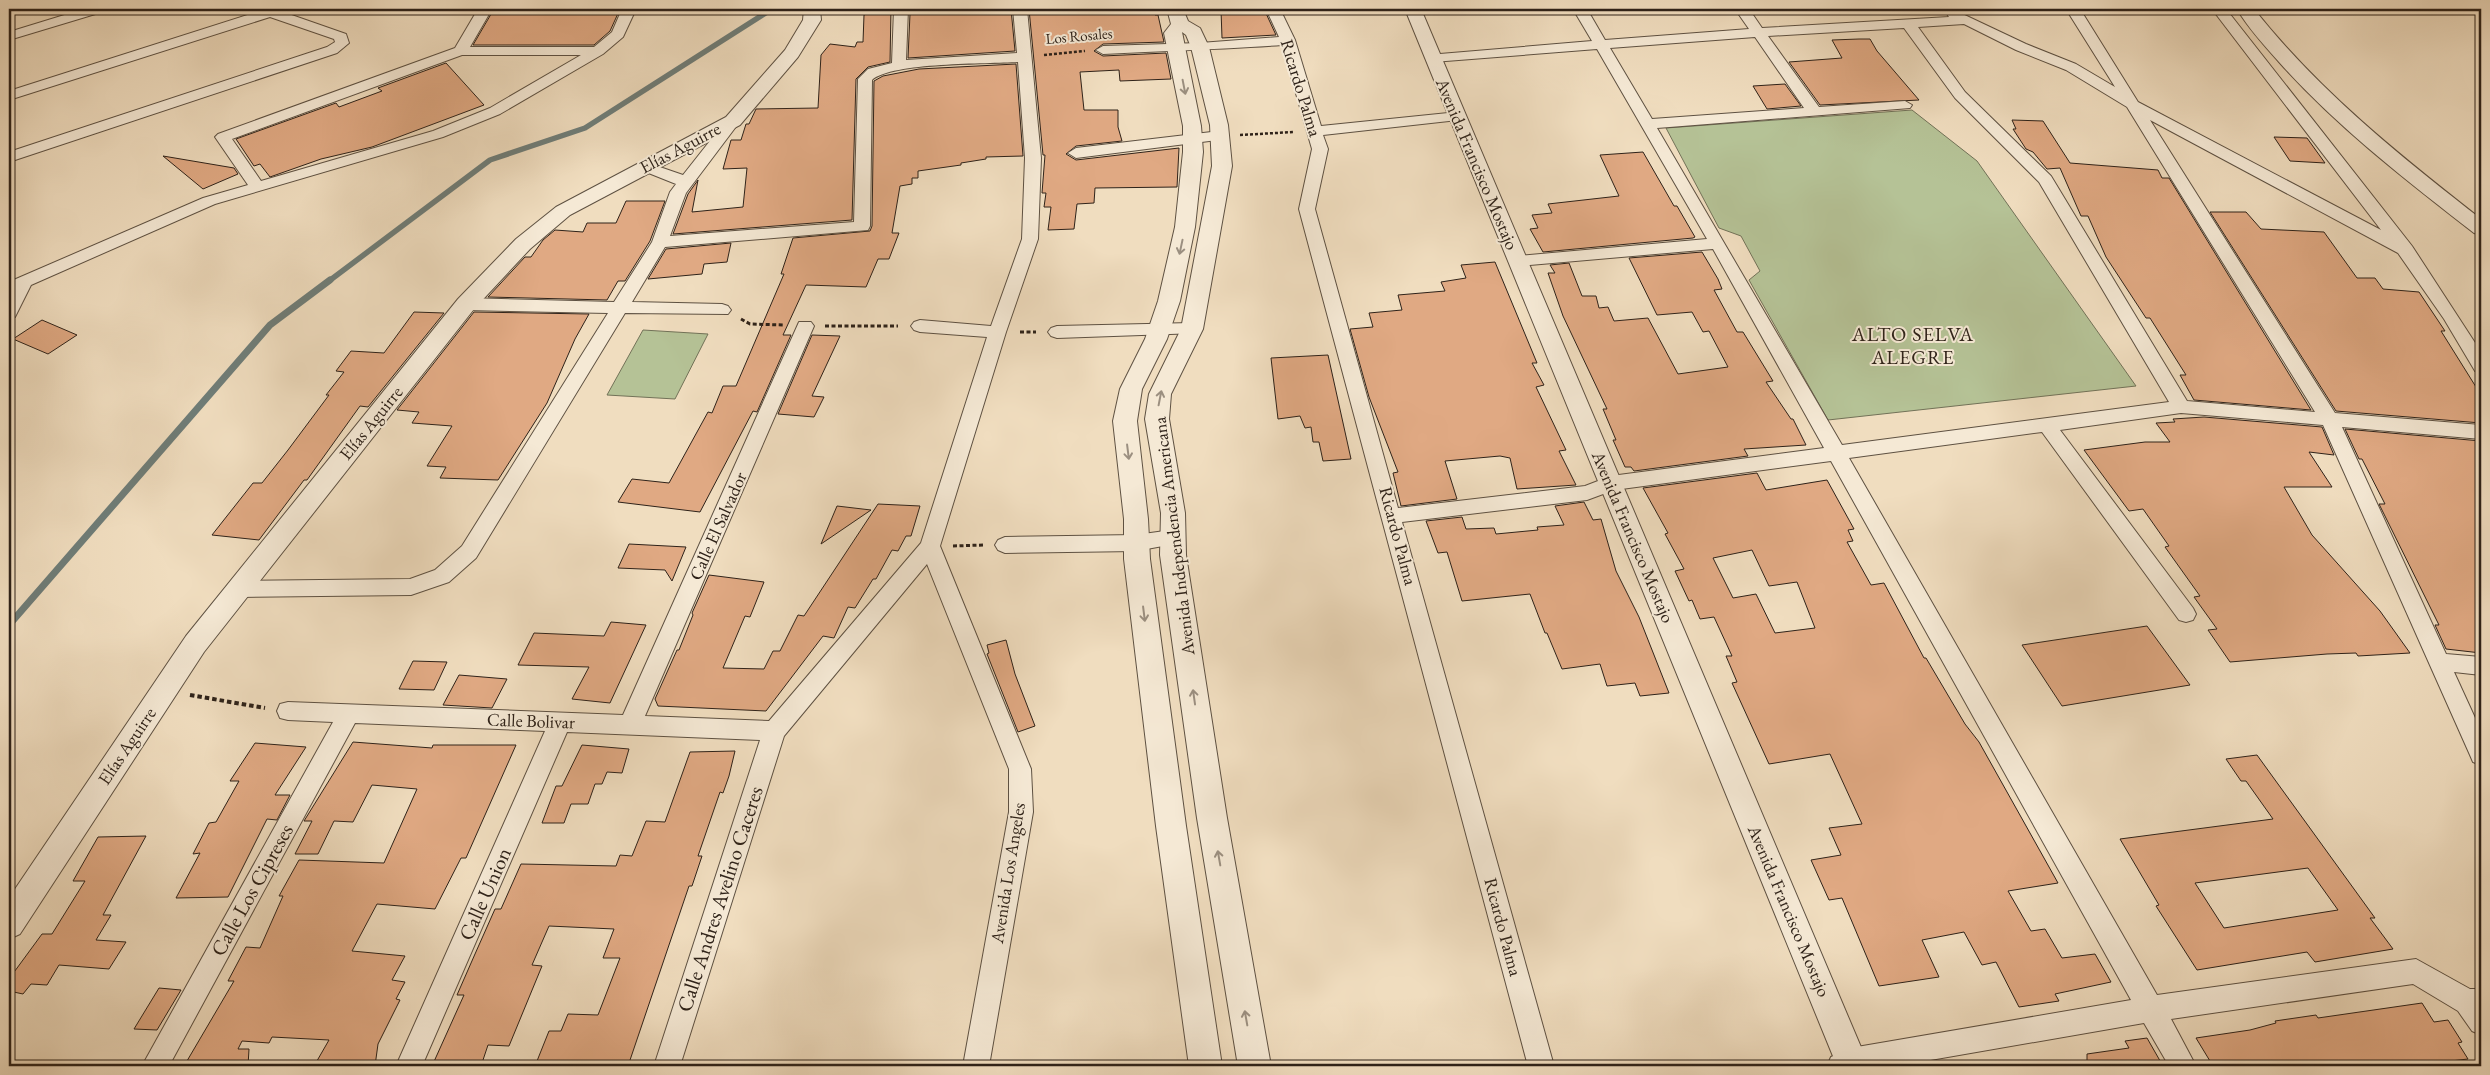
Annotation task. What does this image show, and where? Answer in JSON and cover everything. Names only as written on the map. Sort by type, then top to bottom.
[{"type":"street","points":[[9,36],[97,9]]},
{"type":"street","points":[[460,51],[485,9]]},
{"type":"street","points":[[618,34],[629,9]]},
{"type":"street","points":[[9,313],[16,284],[168,217],[257,186],[438,134],[495,111],[598,51],[618,34],[638,9]]},
{"type":"street","name":"Elías Aguirre","points":[[9,924],[195,644],[466,304],[522,244],[563,211],[733,121],[792,53],[812,20],[812,9]]},
{"type":"street","points":[[899,65],[901,9]]},
{"type":"street","points":[[774,731],[930,546],[997,332],[1030,239],[1033,158],[1020,9]]},
{"type":"street","name":"Ricardo Palma","points":[[1273,9],[1288,40],[1320,149],[1308,209],[1541,1066]]},
{"type":"street","name":"Avenida Francisco Mostajo","points":[[1413,9],[1611,483],[1848,1064]]},
{"type":"street","points":[[1580,9],[1718,243],[1838,453],[2183,1066]]},
{"type":"street","points":[[1742,9],[1814,111]]},
{"type":"street","points":[[1945,9],[2021,48],[2071,67],[2135,106],[2406,250]]},
{"type":"street","points":[[2073,9],[2330,419],[2481,755]]},
{"type":"street","points":[[2219,9],[2265,72],[2406,250],[2462,330],[2481,367]]},
{"type":"street","points":[[2245,9],[2294,69],[2390,158],[2481,229]]},
{"type":"street","points":[[9,96],[271,10],[341,37],[342,43],[332,50],[9,157]]},
{"type":"street","points":[[1433,58],[1760,32],[1966,20]]},
{"type":"street","points":[[1908,23],[1960,95],[2044,179],[2181,407]]},
{"type":"street","name":"Los Rosales","points":[[1103,50],[1183,31],[1288,40]]},
{"type":"street","name":"Avenida Independencia Americana","points":[[1183,31],[1220,136],[1222,166],[1192,329],[1160,394],[1158,419],[1173,513],[1172,538],[1212,818],[1255,1066]]},
{"type":"street","name":"Avenida Independencia Americana","points":[[1183,31],[1193,152],[1185,227],[1169,301],[1160,329],[1131,389],[1125,421],[1136,519],[1136,543],[1171,826],[1206,1066]]},
{"type":"street","points":[[257,186],[223,137],[460,51],[598,51]]},
{"type":"street","name":"Los Rosales","points":[[660,242],[862,226],[865,79],[873,72],[899,65],[1023,57]]},
{"type":"street","points":[[1647,124],[1904,105]]},
{"type":"street","points":[[1314,131],[1458,116]]},
{"type":"street","points":[[238,589],[411,587],[442,576],[469,552],[660,242],[678,192],[733,121]]},
{"type":"street","points":[[1076,153],[1220,136]]},
{"type":"street","points":[[646,167],[686,182]]},
{"type":"street","points":[[1518,261],[1718,243]]},
{"type":"street","points":[[466,304],[722,310]]},
{"type":"street","name":"Calle El Salvador","points":[[630,725],[805,326]]},
{"type":"street","points":[[920,326],[997,332]]},
{"type":"street","points":[[1057,332],[1192,329]]},
{"type":"street","points":[[1392,516],[1587,493],[1611,483],[2181,407],[2481,432]]},
{"type":"street","points":[[2046,424],[2186,614]]},
{"type":"street","points":[[1005,545],[1136,543],[1172,538]]},
{"type":"street","name":"Avenida Los Angeles","points":[[930,546],[1020,769],[1021,812],[976,1066]]},
{"type":"street","points":[[2438,662],[2481,666]]},
{"type":"street","name":"Calle Bolivar","points":[[288,711],[774,731]]},
{"type":"street","name":"Calle Los Cipreses","points":[[155,1066],[349,714]]},
{"type":"street","name":"Calle Union","points":[[409,1066],[560,723]]},
{"type":"street","name":"Calle Andres Avelino Caceres","points":[[667,1066],[774,731]]},
{"type":"street","points":[[1848,1064],[2151,1009],[2416,971],[2476,1009]]},
{"type":"path","name":"Los Rosales","points":[[1023,57],[1103,50]]},
{"type":"path","points":[[1220,136],[1314,131]]},
{"type":"path","points":[[722,310],[750,324],[920,326]]},
{"type":"path","points":[[997,332],[1057,332]]},
{"type":"path","points":[[930,546],[1005,545]]},
{"type":"path","points":[[164,691],[288,711]]},
{"type":"green space","points":[[1912,110],[1977,161],[2136,386],[1828,420],[1749,280],[1760,271],[1741,236],[1719,228],[1666,128]]},
{"type":"green space","points":[[643,330],[708,334],[675,399],[607,395]]},
{"type":"building","points":[[494,9],[620,9],[610,31],[594,45],[473,45]]},
{"type":"building","points":[[867,9],[891,9],[890,62],[868,67],[856,79],[852,220],[673,234],[688,194],[698,180],[692,212],[743,207],[747,168],[723,169],[731,140],[741,140],[746,124],[749,124],[756,109],[818,108],[821,55],[830,44],[855,47],[857,42],[863,42],[864,15],[867,14]]},
{"type":"building","points":[[928,9],[1011,9],[1015,51],[908,58],[910,14],[927,12]]},
{"type":"building","points":[[1029,9],[1154,9],[1155,15],[1158,15],[1164,42],[1103,44],[1094,51],[1103,56],[1166,53],[1171,79],[1120,81],[1119,70],[1080,72],[1084,110],[1118,110],[1118,127],[1122,141],[1076,146],[1066,154],[1076,160],[1179,148],[1177,187],[1095,188],[1094,203],[1077,204],[1074,229],[1048,230],[1051,207],[1044,207],[1046,193],[1042,193],[1045,155],[1043,155]]},
{"type":"building","points":[[1264,9],[1276,35],[1222,38],[1221,10]]},
{"type":"building","points":[[1870,39],[1877,51],[1919,100],[1820,105],[1789,62],[1842,58],[1832,40]]},
{"type":"building","points":[[446,63],[484,105],[372,147],[321,159],[270,177],[260,164],[254,166],[236,139],[336,103],[339,107],[382,91],[378,88]]},
{"type":"building","points":[[1016,64],[1023,156],[986,157],[986,159],[961,163],[961,165],[918,171],[918,178],[912,178],[912,184],[900,186],[892,233],[899,233],[889,259],[878,259],[866,287],[806,285],[783,335],[791,335],[757,412],[753,411],[700,512],[618,502],[632,479],[669,483],[708,412],[712,413],[723,386],[736,386],[784,274],[781,274],[793,238],[870,231],[872,226],[874,81],[883,76],[919,69]]},
{"type":"building","points":[[1785,84],[1801,106],[1767,109],[1753,86]]},
{"type":"building","points":[[2012,120],[2043,121],[2070,163],[2158,170],[2162,178],[2169,178],[2311,410],[2194,400],[2180,375],[2186,375],[2150,318],[2146,318],[2106,257],[2088,216],[2081,216],[2060,168],[2047,169],[2033,152],[2026,149],[2013,129],[2016,129]]},
{"type":"building","points":[[2274,137],[2307,138],[2325,163],[2290,161]]},
{"type":"building","points":[[1643,152],[1674,206],[1677,206],[1695,237],[1543,252],[1530,229],[1538,228],[1532,215],[1552,213],[1548,204],[1619,196],[1600,155]]},
{"type":"building","points":[[163,156],[234,168],[238,174],[203,189]]},
{"type":"building","points":[[626,201],[665,201],[650,241],[625,281],[618,281],[607,300],[488,297],[525,257],[531,257],[543,240],[555,230],[583,232],[587,223],[616,223]]},
{"type":"building","points":[[2210,212],[2246,212],[2261,229],[2324,232],[2357,278],[2375,278],[2383,289],[2419,292],[2445,331],[2441,331],[2481,395],[2481,423],[2336,411]]},
{"type":"building","points":[[731,243],[727,262],[704,264],[702,274],[648,279],[666,249]]},
{"type":"building","points":[[1702,252],[1722,289],[1714,290],[1737,332],[1743,332],[1773,381],[1766,382],[1791,419],[1793,419],[1806,445],[1744,449],[1748,456],[1634,471],[1631,467],[1625,467],[1613,440],[1616,440],[1603,409],[1607,409],[1563,316],[1548,273],[1555,273],[1550,265],[1569,263],[1582,296],[1596,296],[1599,308],[1608,307],[1614,321],[1648,318],[1678,374],[1728,367],[1709,331],[1703,332],[1692,312],[1657,315],[1629,258]]},
{"type":"building","points":[[1495,262],[1537,363],[1532,363],[1544,385],[1536,387],[1566,450],[1559,451],[1576,485],[1517,489],[1510,458],[1500,456],[1445,461],[1457,499],[1401,506],[1393,473],[1398,472],[1369,397],[1350,329],[1373,327],[1369,313],[1402,310],[1398,295],[1445,291],[1441,282],[1466,278],[1461,265]]},
{"type":"building","points":[[414,312],[444,313],[368,407],[360,406],[307,480],[304,480],[259,540],[212,535],[253,483],[262,483],[288,450],[344,372],[336,371],[351,351],[384,353]]},
{"type":"building","points":[[474,312],[589,314],[575,339],[547,403],[498,480],[440,478],[446,467],[427,466],[452,426],[412,423],[419,412],[397,410]]},
{"type":"building","points":[[42,320],[77,335],[48,354],[13,339]]},
{"type":"building","points":[[812,335],[840,336],[812,396],[824,397],[814,417],[778,414]]},
{"type":"building","points":[[1328,355],[1351,459],[1323,461],[1319,442],[1313,442],[1311,427],[1305,428],[1300,416],[1278,419],[1271,358]]},
{"type":"building","points":[[2204,417],[2322,427],[2334,455],[2309,452],[2332,487],[2284,487],[2312,535],[2380,611],[2410,653],[2358,656],[2356,653],[2327,654],[2230,662],[2208,630],[2217,629],[2194,597],[2200,596],[2165,547],[2169,546],[2143,509],[2129,511],[2084,450],[2145,442],[2170,442],[2156,423],[2175,422],[2173,419]]},
{"type":"building","points":[[2345,429],[2481,441],[2481,653],[2446,649],[2435,625],[2439,625],[2379,504],[2385,504],[2362,459],[2359,459]]},
{"type":"building","points":[[1757,473],[1766,490],[1827,480],[1854,529],[1848,530],[1853,541],[1847,542],[1871,585],[1884,583],[1924,658],[1926,658],[1965,724],[1979,742],[2058,883],[2008,891],[2031,931],[2045,929],[2062,958],[2095,954],[2111,982],[2055,994],[2059,1001],[2019,1007],[1996,962],[1982,965],[1964,932],[1922,940],[1939,977],[1879,986],[1842,898],[1829,900],[1811,860],[1841,855],[1829,828],[1862,824],[1830,754],[1769,764],[1732,683],[1737,682],[1726,656],[1732,656],[1714,617],[1700,619],[1692,600],[1689,601],[1675,571],[1684,569],[1665,534],[1668,533],[1643,488]],"holes":[[[1752,550],[1769,586],[1797,582],[1815,628],[1775,633],[1756,594],[1733,598],[1713,558]]]},
{"type":"building","points":[[1584,502],[1593,520],[1601,519],[1616,571],[1639,617],[1669,693],[1640,696],[1635,683],[1607,686],[1600,664],[1562,669],[1547,633],[1545,633],[1530,594],[1462,601],[1447,552],[1438,553],[1426,521],[1462,517],[1466,529],[1494,528],[1496,534],[1538,530],[1537,527],[1564,525],[1555,506]]},
{"type":"building","points":[[878,504],[920,506],[911,536],[906,536],[898,551],[892,550],[876,579],[873,579],[855,608],[848,607],[834,638],[823,636],[766,711],[658,706],[655,699],[677,650],[679,650],[693,615],[692,613],[709,575],[764,582],[750,617],[745,616],[723,668],[764,669],[773,651],[780,651],[798,615],[804,616]]},
{"type":"building","points":[[837,506],[871,510],[821,544]]},
{"type":"building","points":[[629,544],[686,547],[672,581],[665,570],[618,568]]},
{"type":"building","points":[[611,622],[646,625],[610,703],[572,699],[589,667],[518,665],[534,633],[604,636]]},
{"type":"building","points":[[2147,626],[2190,685],[2062,706],[2022,645]]},
{"type":"building","points":[[1006,640],[1015,674],[1035,726],[1018,732],[987,654],[989,653],[987,645]]},
{"type":"building","points":[[413,661],[447,662],[434,690],[399,689]]},
{"type":"building","points":[[459,675],[507,679],[492,708],[443,705]]},
{"type":"building","points":[[353,742],[432,748],[433,745],[516,745],[466,858],[461,858],[435,909],[377,904],[352,951],[405,956],[392,980],[405,982],[396,999],[400,1000],[378,1044],[375,1066],[314,1066],[329,1040],[272,1037],[269,1043],[242,1041],[238,1049],[249,1049],[248,1066],[184,1066],[234,981],[228,981],[246,947],[260,948],[283,896],[279,896],[299,860],[384,863],[417,789],[372,785],[353,822],[334,821],[318,854],[295,854],[312,821],[304,821]]},
{"type":"building","points":[[255,743],[306,747],[275,795],[290,795],[277,820],[267,819],[228,897],[176,898],[200,853],[193,854],[209,823],[216,822],[239,781],[230,781]]},
{"type":"building","points":[[582,745],[629,749],[622,773],[607,772],[602,784],[595,784],[588,804],[571,804],[564,823],[542,823],[556,786],[562,786]]},
{"type":"building","points":[[735,751],[729,776],[723,793],[720,792],[698,856],[702,856],[692,886],[689,886],[628,1066],[535,1066],[549,1031],[561,1031],[568,1014],[598,1015],[620,958],[603,958],[614,929],[549,926],[532,965],[542,966],[509,1046],[488,1045],[481,1066],[432,1066],[464,995],[457,995],[475,954],[495,909],[501,909],[521,864],[616,866],[620,855],[632,856],[646,821],[665,822],[690,752]]},
{"type":"building","points":[[2257,755],[2375,918],[2370,918],[2393,949],[2315,962],[2307,952],[2197,970],[2156,906],[2159,905],[2120,839],[2273,819],[2246,781],[2241,781],[2226,759]],"holes":[[[2308,868],[2338,910],[2224,928],[2195,883]]]},
{"type":"building","points":[[146,836],[103,915],[111,915],[96,940],[126,942],[109,969],[59,965],[47,985],[31,984],[23,994],[9,991],[9,979],[42,934],[52,934],[85,881],[73,881],[98,837]]},
{"type":"building","points":[[159,988],[181,990],[157,1030],[134,1029]]},
{"type":"building","points":[[2422,1003],[2434,1022],[2448,1020],[2462,1042],[2458,1043],[2468,1059],[2442,1062],[2445,1066],[2213,1066],[2196,1038],[2250,1030],[2276,1023],[2275,1021],[2316,1015],[2318,1018]]},
{"type":"building","points":[[2147,1038],[2163,1066],[2087,1066],[2087,1054],[2129,1048],[2125,1041]]},
{"type":"waterway","points":[[329,281],[490,160],[585,128],[772,9]]},
{"type":"waterway","points":[[9,625],[270,325],[330,280]]},
{"type":"district","name":"ALTO SELVA ALEGRE","points":[[1913,346]]}]
